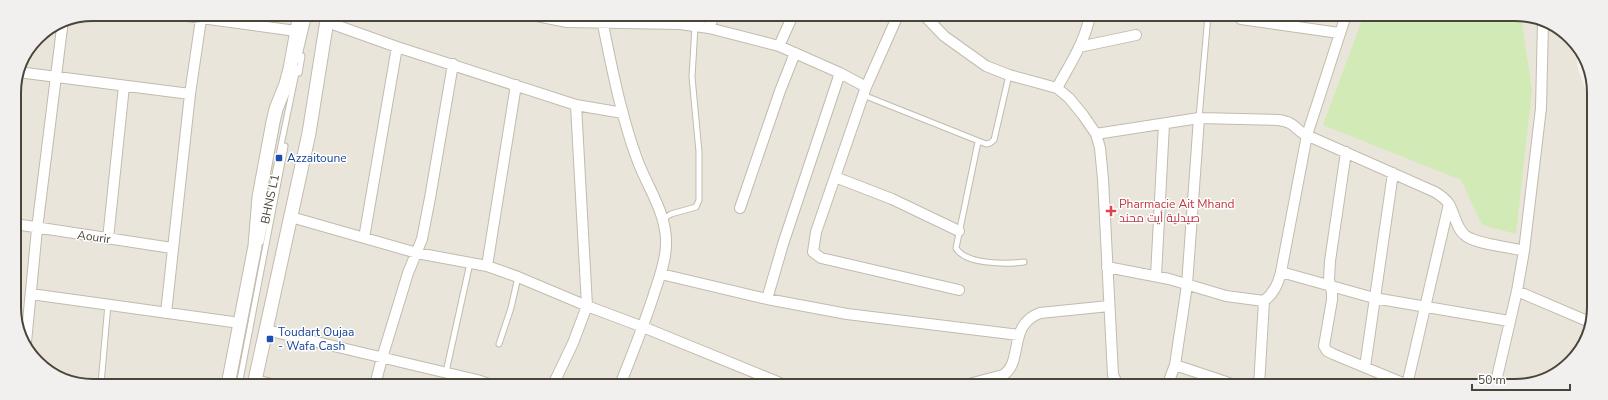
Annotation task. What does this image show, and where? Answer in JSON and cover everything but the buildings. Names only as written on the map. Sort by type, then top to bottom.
[{"type":"street","points":[[166,313],[190,94],[201,21]]},
{"type":"street","points":[[241,21],[296,31]]},
{"type":"street","points":[[229,379],[255,246],[258,202],[273,122],[290,69],[298,21]]},
{"type":"street","points":[[256,379],[309,133],[328,21]]},
{"type":"street","points":[[335,21],[397,47],[576,105],[623,113]]},
{"type":"street","points":[[562,21],[576,21]]},
{"type":"street","points":[[603,21],[623,113],[637,160],[666,228],[666,245],[661,274],[643,327],[622,379]]},
{"type":"street","points":[[641,21],[708,28],[779,46],[840,73],[864,91]]},
{"type":"street","points":[[708,28],[711,21]]},
{"type":"street","points":[[779,46],[790,21]]},
{"type":"street","points":[[893,21],[864,91],[834,177],[816,232],[813,245],[814,252],[821,258],[958,290]]},
{"type":"street","points":[[930,21],[944,36],[969,56],[986,66],[1008,75],[1057,88],[1069,98],[1096,134],[1100,148],[1103,179],[1113,375],[1115,379]]},
{"type":"street","points":[[1057,88],[1079,47],[1087,30],[1089,21]]},
{"type":"street","points":[[1255,21],[1339,33]]},
{"type":"street","points":[[1107,267],[1156,276],[1226,296],[1264,301],[1272,295],[1278,284],[1281,272],[1307,135],[1344,21]]},
{"type":"street","points":[[1497,379],[1517,291],[1524,250],[1541,108],[1543,27]]},
{"type":"street","points":[[27,336],[62,28]]},
{"type":"street","points":[[1079,47],[1136,35]]},
{"type":"street","points":[[364,238],[397,47]]},
{"type":"street","points":[[740,208],[780,91],[796,53]]},
{"type":"street","points":[[377,379],[408,273],[422,239],[453,64]]},
{"type":"street","points":[[23,73],[190,94]]},
{"type":"street","points":[[767,299],[783,244],[840,73]]},
{"type":"street","points":[[487,266],[516,85]]},
{"type":"street","points":[[108,239],[124,86]]},
{"type":"street","points":[[556,379],[574,343],[586,306],[576,105]]},
{"type":"street","points":[[1170,379],[1175,365],[1187,285],[1199,118]]},
{"type":"street","points":[[1096,134],[1199,118],[1279,120],[1293,124],[1301,132],[1307,135],[1435,192],[1444,198],[1449,204],[1459,227],[1466,236],[1474,240],[1524,250]]},
{"type":"street","points":[[1156,276],[1164,124]]},
{"type":"street","points":[[1346,152],[1330,261],[1329,272],[1332,300],[1324,346],[1333,354],[1394,379]]},
{"type":"street","points":[[1365,367],[1393,173]]},
{"type":"street","points":[[834,177],[892,200],[959,231]]},
{"type":"street","points":[[1409,379],[1449,204]]},
{"type":"street","points":[[291,217],[417,253],[487,266],[518,277],[586,306],[643,327],[771,379]]},
{"type":"street","name":"Aourir","points":[[21,225],[172,248]]},
{"type":"street","points":[[1281,272],[1374,298],[1510,321]]},
{"type":"street","points":[[661,274],[767,299],[847,314],[1019,335]]},
{"type":"street","points":[[1517,291],[1586,320]]},
{"type":"street","points":[[31,294],[240,323]]},
{"type":"street","points":[[1259,379],[1264,301]]},
{"type":"street","points":[[988,379],[1003,375],[1008,372],[1012,366],[1019,335],[1026,320],[1040,313],[1109,306]]},
{"type":"street","points":[[266,330],[446,372],[467,379]]},
{"type":"street","points":[[1175,365],[1217,379]]},
{"type":"lane","name":"BHNS L1","points":[[235,379],[302,42],[308,21]]},
{"type":"lane","name":"BHNS L1","points":[[240,379],[309,21]]},
{"type":"lane","points":[[1199,118],[1207,21]]},
{"type":"lane","points":[[663,219],[671,214],[696,206],[699,200],[699,152],[692,77],[694,26]]},
{"type":"lane","points":[[864,91],[978,142],[986,144],[994,140],[1008,75]]},
{"type":"lane","points":[[978,142],[956,248],[964,255],[991,263],[1024,262]]},
{"type":"lane","points":[[446,372],[470,263]]},
{"type":"lane","points":[[499,344],[511,308],[518,277]]},
{"type":"lane","points":[[101,379],[108,304]]},
{"type":"shaded area","points":[[1520,21],[1529,22],[1547,28],[1559,36],[1566,42],[1578,57],[1577,65],[1587,95],[1586,321],[1582,335],[1572,351],[1563,361],[1543,374],[1529,378],[88,379],[79,378],[61,372],[42,358],[26,335],[22,321],[21,88],[23,74],[33,53],[42,42],[65,26],[79,22]]},
{"type":"green space","points":[[1362,21],[1522,21],[1532,90],[1516,234],[1482,225],[1461,180],[1323,125]]},
{"type":"place","name":"Azzaitoune","points":[[279,158]]},
{"type":"place","name":"Pharmacie Ait Mhand صيدلية أيت محند","points":[[1111,211]]},
{"type":"place","name":"Toudart Oujaa - Wafa Cash","points":[[270,339]]}]
